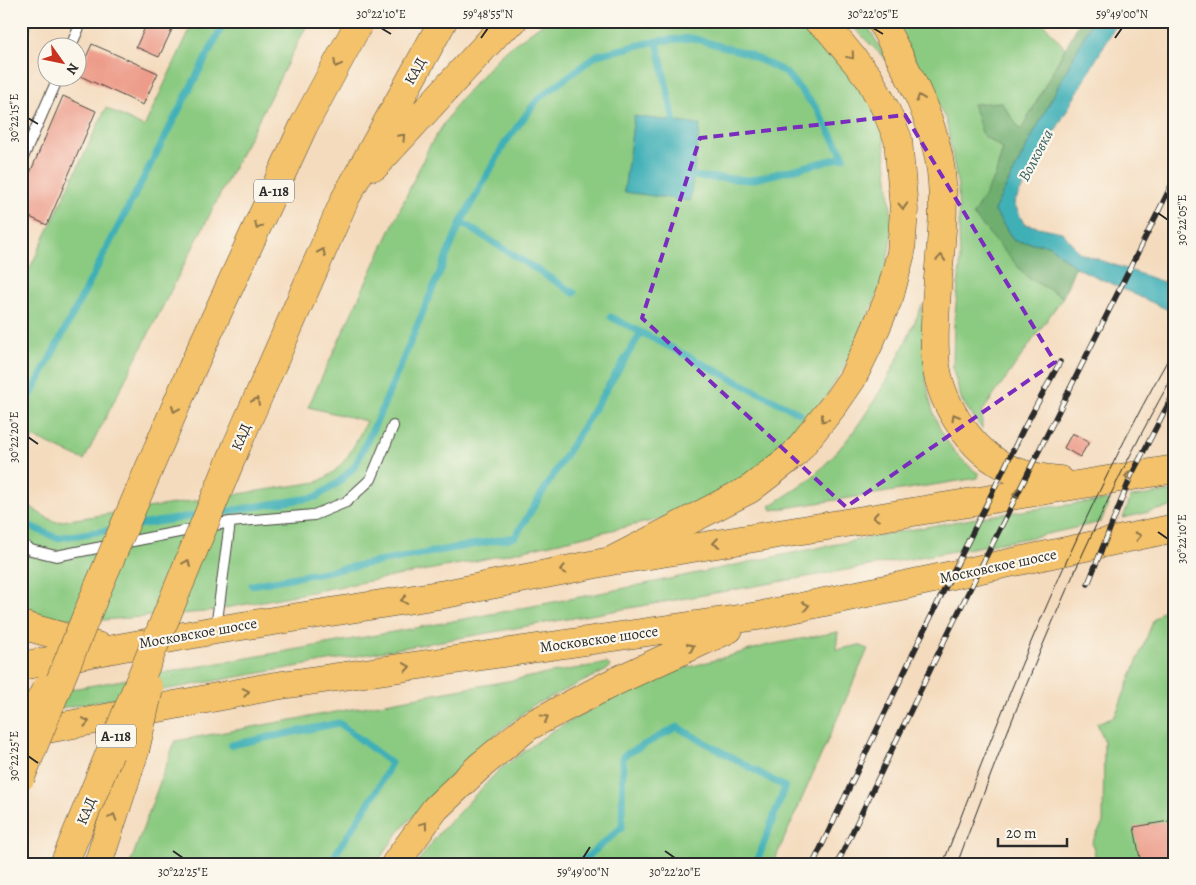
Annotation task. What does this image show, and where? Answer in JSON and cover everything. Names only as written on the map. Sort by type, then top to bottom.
[{"type":"main road","name":"А-118","points":[[21,777],[99,585],[194,364],[304,125],[360,21]]},
{"type":"main road","name":"КАД","points":[[64,864],[168,608],[345,198],[443,21]]},
{"type":"main road","points":[[345,198],[500,30],[513,21]]},
{"type":"main road","points":[[611,561],[750,489],[794,455],[815,431],[852,379],[890,295],[901,254],[904,210],[898,139],[870,78],[828,28],[818,21]]},
{"type":"main road","points":[[881,21],[916,88],[934,139],[941,172],[942,236],[935,354],[950,410],[963,431],[986,454],[1011,470],[1037,478],[1081,483]]},
{"type":"main road","name":"Московское шоссе","points":[[21,666],[216,630],[445,594],[611,561],[1175,469]]},
{"type":"main road","name":"Московское шоссе","points":[[21,735],[275,686],[758,616],[1175,528]]},
{"type":"main road","points":[[21,735],[99,585]]},
{"type":"main road","points":[[98,864],[135,751],[168,608]]},
{"type":"main road","points":[[395,864],[436,809],[480,766],[529,726],[614,682],[758,616]]},
{"type":"main road","points":[[21,625],[106,649]]},
{"type":"lane","points":[[74,38],[82,21]]},
{"type":"lane","points":[[21,162],[54,88]]},
{"type":"lane","points":[[21,544],[31,550],[56,556],[230,522],[314,515],[346,502],[371,479],[393,426]]},
{"type":"lane","points":[[216,630],[230,522]]},
{"type":"highlighted area","points":[[905,115],[1055,362],[846,507],[642,318],[700,138]]},
{"type":"green space","points":[[21,21],[33,21],[21,51]]},
{"type":"green space","points":[[194,21],[309,21],[84,460],[33,437],[21,468],[21,287],[106,108],[144,127]]},
{"type":"green space","points":[[546,21],[799,21],[832,47],[863,85],[883,130],[893,229],[884,279],[848,360],[824,400],[775,459],[701,506],[656,520],[476,561],[204,612],[103,620],[53,618],[21,611],[21,477],[24,494],[31,506],[56,522],[317,482],[341,464],[352,449],[366,421],[308,407],[429,147],[458,102],[502,53]]},
{"type":"green space","points":[[846,21],[865,21],[888,62],[852,26]]},
{"type":"green space","points":[[894,21],[1041,21],[1065,48],[1021,131],[1001,102],[974,105],[983,135],[1003,149],[995,177],[974,215],[1028,278],[1063,297],[982,412],[982,429],[962,401],[953,370],[954,324],[960,267],[958,187],[946,120]]},
{"type":"green space","points":[[1080,21],[1092,21],[994,210],[1014,241],[1049,245],[1075,267],[1063,297],[1028,278],[973,215],[995,177],[1003,149],[983,135],[973,104],[1001,102],[1021,131]]},
{"type":"green space","points":[[922,305],[926,376],[936,419],[945,438],[959,457],[979,474],[978,478],[772,510],[770,506],[806,482],[830,460],[862,419],[889,375]]},
{"type":"green space","points":[[1175,491],[1175,506],[1123,518],[1131,497]]},
{"type":"green space","points":[[1110,500],[1101,522],[1034,537],[21,715],[21,698],[519,609],[914,529],[1045,508]]},
{"type":"green space","points":[[1175,598],[1175,864],[1097,864],[1092,842],[1103,823],[1104,741],[1097,723],[1115,716],[1154,619]]},
{"type":"green space","points":[[838,632],[836,650],[859,645],[868,649],[773,864],[416,864],[440,832],[500,769],[552,731],[614,697],[679,670],[768,645]]},
{"type":"green space","points":[[607,663],[610,666],[605,671],[532,706],[472,754],[400,830],[376,864],[130,864],[175,741]]},
{"type":"water","name":"Волковка","points":[[1092,21],[1118,21],[1014,203],[1024,224],[1062,232],[1080,253],[1175,286],[1175,313],[1075,267],[1049,245],[1014,241],[994,210]]},
{"type":"water","points":[[634,116],[700,125],[690,201],[624,192]]},
{"type":"building","points":[[148,21],[176,21],[159,57],[136,47]]},
{"type":"building","points":[[92,44],[158,73],[143,105],[88,80],[88,53]]},
{"type":"building","points":[[63,96],[96,111],[47,225],[21,213],[21,194]]},
{"type":"building","points":[[1072,433],[1089,442],[1080,457],[1064,448]]},
{"type":"building","points":[[1175,820],[1175,864],[1141,864],[1134,827]]},
{"type":"waterway","points":[[21,414],[225,21]]},
{"type":"waterway","points":[[216,513],[316,497],[338,483],[355,466],[379,416],[461,222],[505,143],[538,99],[597,55],[657,41],[692,38],[746,53],[785,72],[817,109],[844,157],[751,180],[685,176]]},
{"type":"waterway","points":[[657,41],[674,122],[674,131]]},
{"type":"waterway","points":[[461,222],[574,293]]},
{"type":"waterway","points":[[611,317],[799,413]]},
{"type":"waterway","points":[[252,585],[515,537],[641,333]]},
{"type":"waterway","points":[[132,526],[200,515]]},
{"type":"waterway","points":[[21,522],[57,538],[117,529]]},
{"type":"waterway","points":[[231,745],[339,723],[391,763],[378,789],[329,864]]},
{"type":"waterway","points":[[579,864],[622,827],[623,756],[677,727],[785,787],[756,864]]},
{"type":"tram line","points":[[943,864],[994,731],[1078,536],[1141,409],[1175,347]]},
{"type":"tram line","points":[[957,864],[1005,738],[1056,614],[1112,491],[1175,372]]},
{"type":"railway","points":[[837,864],[947,635],[1175,178]]},
{"type":"railway","points":[[813,864],[919,641],[1023,430],[1060,362]]},
{"type":"railway","points":[[1088,584],[1131,476],[1175,391]]}]
